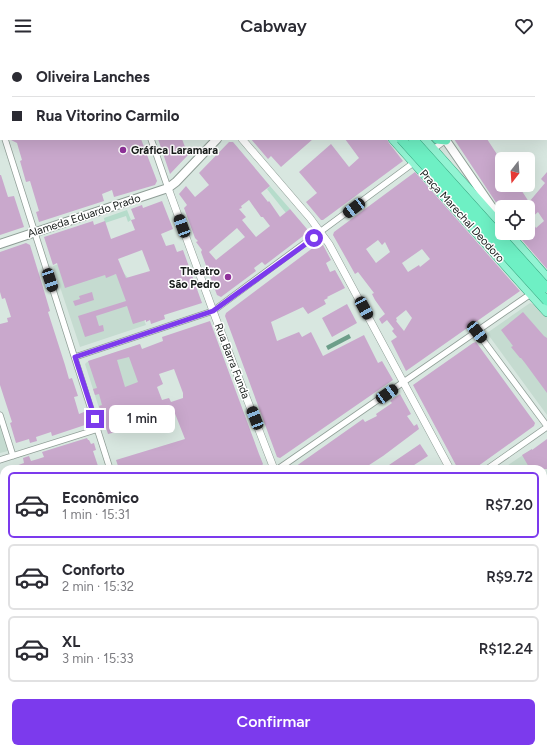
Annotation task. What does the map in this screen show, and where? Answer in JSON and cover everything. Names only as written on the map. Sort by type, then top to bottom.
[{"type":"highway","points":[[403,140],[547,301]]},
{"type":"highway","points":[[414,140],[547,288]]},
{"type":"main road","points":[[168,188],[176,182],[216,140]]},
{"type":"main road","name":"Praça Marechal Deodoro","points":[[394,140],[547,312]]},
{"type":"main road","points":[[425,140],[495,219]]},
{"type":"main road","points":[[445,140],[495,212]]},
{"type":"main road","name":"Alameda Eduardo Prado","points":[[0,244],[168,188]]},
{"type":"main road","name":"Praça Marechal Deodoro","points":[[514,240],[547,278]]},
{"type":"street","points":[[5,140],[109,465]]},
{"type":"street","name":"Rua Barra Funda","points":[[151,140],[213,311],[272,465]]},
{"type":"street","points":[[243,140],[322,232],[448,465]]},
{"type":"street","points":[[75,357],[213,311],[322,232],[443,140]]},
{"type":"street","points":[[284,465],[547,282]]},
{"type":"street","points":[[477,332],[547,426],[493,465]]},
{"type":"street","points":[[0,415],[13,456]]},
{"type":"street","points":[[0,460],[98,429]]},
{"type":"shaded area","points":[[270,186],[290,209],[286,213],[267,189]]},
{"type":"shaded area","points":[[127,210],[131,220],[128,222],[126,216],[105,223],[104,218]]},
{"type":"shaded area","points":[[97,251],[106,277],[123,272],[128,278],[146,325],[80,347],[53,266]]},
{"type":"shaded area","points":[[530,303],[536,305],[547,317],[547,415],[487,333]]},
{"type":"shaded area","points":[[349,334],[351,338],[328,350],[326,346]]},
{"type":"shaded area","points":[[140,344],[151,394],[100,411],[85,364]]},
{"type":"shaded area","points":[[0,427],[8,451],[0,453]]},
{"type":"shaded area","points":[[532,449],[542,465],[508,465]]},
{"type":"building","points":[[11,140],[141,140],[157,181],[155,185],[114,197],[112,190],[102,194],[104,201],[39,222],[36,212],[39,211],[30,181],[26,182],[17,143]]},
{"type":"building","points":[[158,140],[182,140],[188,155],[170,174]]},
{"type":"building","points":[[252,140],[312,140],[281,167],[271,156],[268,159]]},
{"type":"building","points":[[346,140],[388,140],[403,161],[321,220],[306,202],[317,193],[299,172],[331,144],[349,167],[359,158]]},
{"type":"building","points":[[455,140],[488,140],[495,152],[495,192],[523,192],[528,200],[495,201]]},
{"type":"building","points":[[229,142],[233,142],[270,186],[261,193],[268,202],[269,201],[280,217],[290,209],[307,229],[307,233],[265,265],[262,262],[254,268],[256,271],[221,297],[217,295],[201,252],[202,250],[196,242],[198,241],[195,238],[184,208],[187,205],[179,194],[186,186],[195,197],[209,185],[199,173]],"holes":[[[249,200],[261,217],[263,217],[270,226],[256,237],[242,220],[246,217],[239,209],[242,208],[241,206]],[[237,228],[245,237],[216,260],[209,252]]]},
{"type":"building","points":[[415,172],[520,291],[406,371],[391,341],[397,337],[392,331],[394,329],[387,320],[382,324],[379,319],[385,314],[375,300],[372,294],[374,293],[358,272],[355,274],[333,235],[334,232]],"holes":[[[378,240],[382,245],[385,242],[390,252],[376,263],[366,249]],[[422,249],[430,259],[420,267],[419,265],[408,272],[402,263]],[[406,310],[412,318],[404,331],[396,321],[396,318]]]},
{"type":"building","points":[[547,172],[547,269],[522,240],[535,240],[535,226],[536,228],[544,221],[538,212],[535,215],[535,200],[531,200],[545,183],[541,179]]},
{"type":"building","points":[[0,175],[8,197],[14,196],[24,227],[0,235]]},
{"type":"building","points":[[162,201],[173,229],[161,234],[166,246],[174,244],[177,252],[183,250],[202,303],[164,315],[165,319],[151,324],[150,320],[146,322],[146,320],[133,324],[127,306],[96,316],[99,326],[103,325],[104,331],[85,337],[78,316],[126,301],[116,274],[106,278],[105,275],[65,288],[57,263],[53,265],[44,237],[93,221],[94,225],[105,221],[111,239],[135,230],[131,220],[135,219],[131,209],[142,205],[143,208]],"holes":[[[142,250],[150,271],[126,278],[118,259]]]},
{"type":"building","points":[[26,243],[30,245],[50,311],[48,312],[69,379],[72,378],[78,396],[74,397],[79,414],[84,412],[88,424],[52,436],[51,432],[36,437],[37,441],[30,443],[29,439],[16,443],[10,423],[12,422],[0,385],[0,324],[8,322],[7,318],[11,317],[5,298],[2,299],[0,292],[0,252]]},
{"type":"building","points":[[318,244],[320,246],[323,245],[331,260],[326,263],[330,272],[335,270],[345,288],[327,297],[328,298],[324,300],[326,304],[308,314],[303,307],[271,322],[277,341],[299,332],[302,337],[311,332],[323,356],[364,335],[378,363],[382,361],[393,380],[280,458],[277,457],[225,316],[226,313]]},
{"type":"building","points":[[92,292],[94,300],[75,306],[73,301],[80,299],[79,296]]},
{"type":"building","points":[[347,304],[357,323],[332,337],[322,318]]},
{"type":"building","points":[[523,312],[547,338],[547,393],[511,347],[513,346],[501,330]]},
{"type":"building","points":[[210,321],[262,465],[118,465],[116,460],[185,439],[174,411],[165,414],[162,405],[148,409],[151,419],[115,429],[116,432],[108,434],[99,406],[102,405],[99,394],[95,395],[93,389],[97,388],[88,361],[140,344],[142,349],[163,341],[162,337]],"holes":[[[129,357],[138,382],[125,387],[117,360]],[[174,369],[183,393],[183,398],[171,402],[169,398],[162,400],[157,387],[163,384],[159,374]]]},
{"type":"building","points":[[476,342],[535,423],[534,426],[480,465],[456,465],[413,385]]},
{"type":"building","points":[[400,394],[411,414],[407,416],[414,426],[417,424],[419,429],[383,456],[369,465],[298,465],[363,419],[365,422],[377,416],[376,414],[392,403],[390,401]]},
{"type":"building","points":[[87,438],[91,444],[94,443],[96,450],[93,451],[98,465],[18,465],[24,463],[23,458],[29,456],[31,461],[44,457],[42,452]]},
{"type":"building","points":[[547,439],[547,465],[528,465],[522,455]]},
{"type":"building","points":[[420,444],[428,456],[414,465],[389,465]]},
{"type":"place","name":"Gráfica Laramara","points":[[123,150]]},
{"type":"place","name":"Theatro São Pedro","points":[[228,277]]},
{"type":"route","points":[[95,419],[75,357],[213,311],[314,238]]}]
